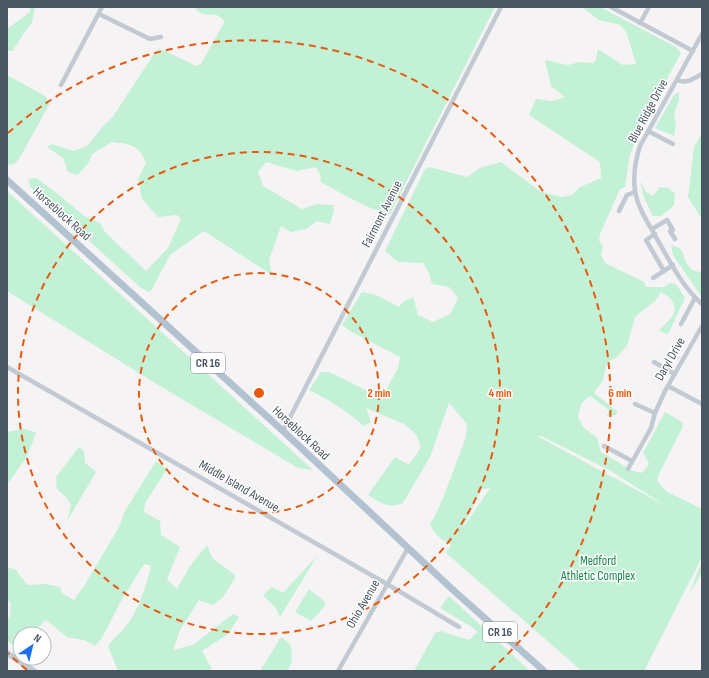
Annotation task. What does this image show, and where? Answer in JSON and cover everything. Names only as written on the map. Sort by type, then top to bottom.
[{"type":"main road","name":"Horseblock Road","points":[[7,180],[544,671]]},
{"type":"main road","points":[[7,653],[34,671]]},
{"type":"street","points":[[61,85],[102,7]]},
{"type":"street","name":"Fairmont Avenue","points":[[283,431],[501,7]]},
{"type":"street","points":[[611,7],[693,51]]},
{"type":"street","points":[[640,23],[649,7]]},
{"type":"street","points":[[99,14],[150,39],[162,37]]},
{"type":"street","name":"Blue Ridge Drive","points":[[702,34],[640,146],[635,162],[634,178],[635,192],[639,205],[672,266],[695,298],[702,304]]},
{"type":"street","points":[[677,80],[686,82],[702,74]]},
{"type":"street","points":[[648,130],[673,144]]},
{"type":"street","points":[[619,211],[627,195],[635,192]]},
{"type":"street","points":[[652,229],[667,220],[673,230],[670,232],[675,239]]},
{"type":"street","points":[[655,234],[646,240],[664,272]]},
{"type":"street","points":[[653,278],[672,266]]},
{"type":"street","points":[[681,324],[695,298]]},
{"type":"street","name":"Daryl Drive","points":[[628,469],[651,428],[655,413],[674,374],[702,326]]},
{"type":"street","points":[[654,362],[674,374]]},
{"type":"street","name":"Middle Island Avenue","points":[[7,367],[459,626]]},
{"type":"street","points":[[668,386],[702,404]]},
{"type":"street","points":[[635,404],[655,413]]},
{"type":"street","points":[[604,446],[632,461]]},
{"type":"street","name":"Ohio Avenue","points":[[338,671],[408,548]]},
{"type":"green space","points":[[30,7],[35,7],[32,23],[12,51],[7,51],[7,29],[30,12]]},
{"type":"green space","points":[[197,7],[495,7],[390,214],[366,206],[320,181],[321,176],[316,167],[297,171],[266,162],[258,172],[263,186],[302,209],[317,204],[333,205],[334,211],[330,224],[317,221],[306,229],[291,232],[281,226],[269,260],[272,275],[204,231],[170,255],[151,291],[149,292],[141,288],[31,188],[28,179],[36,178],[84,216],[100,223],[105,232],[146,271],[168,248],[181,219],[177,215],[158,217],[142,199],[138,179],[146,163],[140,152],[133,146],[124,143],[112,142],[92,154],[89,162],[78,175],[68,172],[63,158],[47,147],[52,144],[74,151],[87,146],[103,126],[112,118],[156,51],[163,50],[196,66],[201,64],[225,21],[217,15],[203,14],[196,10]]},
{"type":"green space","name":"Medford Athletic Complex","points":[[582,7],[600,7],[676,47],[681,53],[644,121],[630,154],[625,187],[620,189],[600,234],[599,241],[603,246],[601,255],[605,263],[644,282],[646,287],[664,287],[670,283],[676,284],[685,298],[668,334],[664,333],[659,330],[672,317],[674,304],[670,298],[661,292],[656,300],[635,317],[627,346],[617,357],[607,362],[603,380],[594,393],[618,412],[616,415],[607,416],[609,410],[590,396],[581,404],[578,417],[583,427],[597,438],[601,452],[633,471],[641,473],[645,470],[649,463],[643,453],[665,412],[682,422],[683,426],[657,481],[667,492],[702,509],[702,557],[644,671],[582,671],[446,553],[451,545],[436,534],[430,523],[435,516],[445,493],[465,440],[467,424],[449,403],[430,457],[403,503],[398,505],[389,505],[381,503],[368,495],[395,457],[409,465],[421,447],[416,434],[404,424],[366,408],[371,422],[364,426],[338,406],[309,390],[321,372],[329,372],[376,395],[384,393],[398,368],[400,357],[350,331],[342,325],[362,292],[376,295],[399,307],[403,302],[413,297],[418,315],[433,322],[450,314],[458,298],[449,287],[432,284],[429,273],[423,263],[398,262],[385,251],[425,169],[430,167],[467,177],[480,168],[501,162],[541,192],[562,197],[572,195],[580,187],[601,178],[600,162],[529,115],[536,99],[552,101],[565,97],[551,86],[545,60],[568,65],[580,62],[593,63],[596,60],[598,49],[623,65],[636,64],[627,34],[621,25],[599,20]],"holes":[[[537,436],[541,436],[611,471],[666,506]],[[490,488],[462,529],[482,489]]]},
{"type":"green space","points":[[7,75],[45,96],[50,103],[19,159],[14,164],[7,165]]},
{"type":"green space","points":[[679,92],[679,100],[674,114],[676,125],[674,136],[655,128],[674,95]]},
{"type":"green space","points":[[702,133],[702,219],[688,197],[694,147]]},
{"type":"green space","points":[[640,181],[646,192],[653,196],[660,187],[669,188],[675,194],[674,205],[661,216],[653,216],[644,198]]},
{"type":"green space","points":[[7,191],[313,470],[298,468],[160,386],[7,291]]},
{"type":"green space","points":[[671,245],[678,247],[681,250],[685,261],[693,271],[702,272],[701,296],[673,255]]},
{"type":"green space","points":[[25,429],[36,433],[27,456],[7,485],[7,432]]},
{"type":"green space","points":[[79,447],[84,451],[85,463],[96,472],[67,521],[71,505],[67,498],[57,489],[56,477]]},
{"type":"green space","points":[[156,461],[167,469],[145,503],[144,512],[160,521],[161,535],[180,547],[167,579],[177,589],[190,566],[207,545],[212,558],[234,574],[235,578],[223,597],[213,605],[199,600],[180,630],[173,650],[193,645],[233,614],[239,617],[228,634],[202,651],[212,669],[202,671],[118,671],[108,646],[127,625],[138,605],[145,589],[151,566],[144,564],[122,599],[102,638],[95,646],[84,640],[67,637],[46,620],[40,626],[12,626],[12,644],[7,641],[7,620],[10,616],[11,604],[7,599],[7,567],[16,570],[27,585],[45,584],[60,587],[62,593],[74,600],[119,527],[125,511]]},
{"type":"green space","points":[[317,556],[280,617],[276,608],[263,595],[272,587],[283,593]]},
{"type":"green space","points":[[702,561],[702,573],[689,594]]},
{"type":"green space","points":[[309,589],[326,603],[311,621],[295,612]]},
{"type":"green space","points":[[449,596],[530,671],[414,671],[435,633],[441,631],[469,640],[477,632],[472,627],[440,608]]},
{"type":"green space","points":[[281,637],[291,645],[292,662],[287,671],[260,671]]}]
